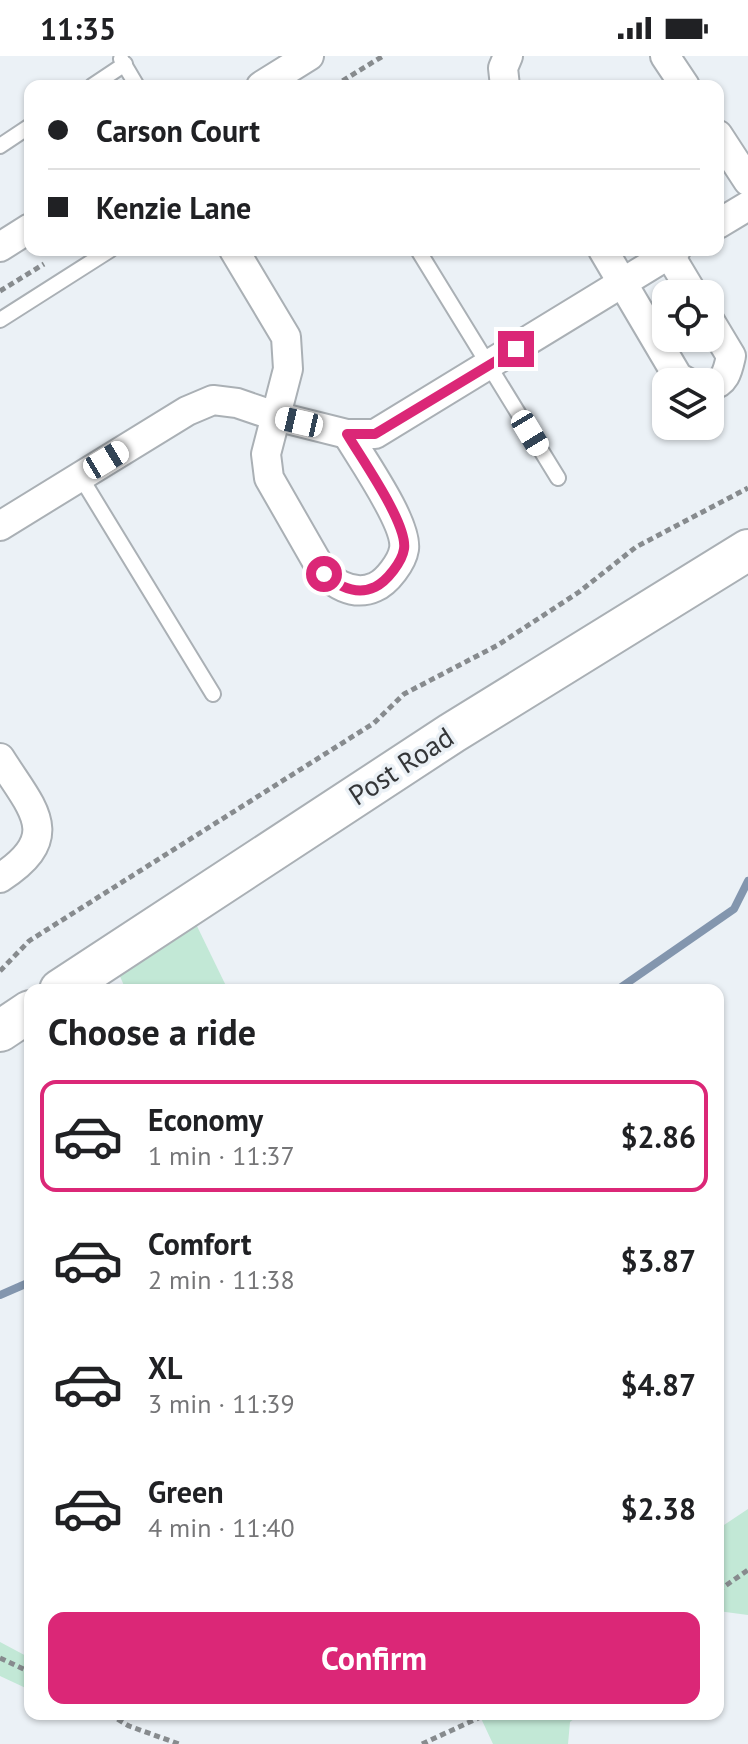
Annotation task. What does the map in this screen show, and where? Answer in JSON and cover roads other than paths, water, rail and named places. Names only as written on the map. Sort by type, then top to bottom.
[{"type":"street","points":[[271,80],[309,56]]},
{"type":"street","points":[[504,80],[503,68],[508,56]]},
{"type":"street","points":[[665,56],[681,80]]},
{"type":"street","points":[[724,144],[748,181]]},
{"type":"street","points":[[724,220],[748,206]]},
{"type":"street","points":[[0,247],[24,232]]},
{"type":"street","points":[[238,256],[286,337],[288,369],[266,454],[269,478],[324,574],[338,586],[355,590],[374,587],[393,572],[404,549],[400,524],[347,434]]},
{"type":"street","points":[[607,256],[673,368]]},
{"type":"street","points":[[0,526],[187,411],[213,400],[237,403],[347,434],[375,434],[667,256]]},
{"type":"street","points":[[675,256],[686,280]]},
{"type":"street","points":[[724,344],[731,356],[724,377]]},
{"type":"street","name":"Post Road","points":[[69,984],[441,740],[748,550]]},
{"type":"street","points":[[0,758],[37,823],[32,853],[0,878]]},
{"type":"street","points":[[0,1031],[24,1015]]},
{"type":"lane","points":[[99,80],[122,60],[134,80]]},
{"type":"lane","points":[[0,146],[24,130]]},
{"type":"lane","points":[[0,320],[101,256]]},
{"type":"lane","points":[[422,256],[558,478]]},
{"type":"lane","points":[[80,476],[213,694]]},
{"type":"waterway","points":[[626,984],[734,909],[748,881]]},
{"type":"waterway","points":[[0,1295],[24,1285]]}]
